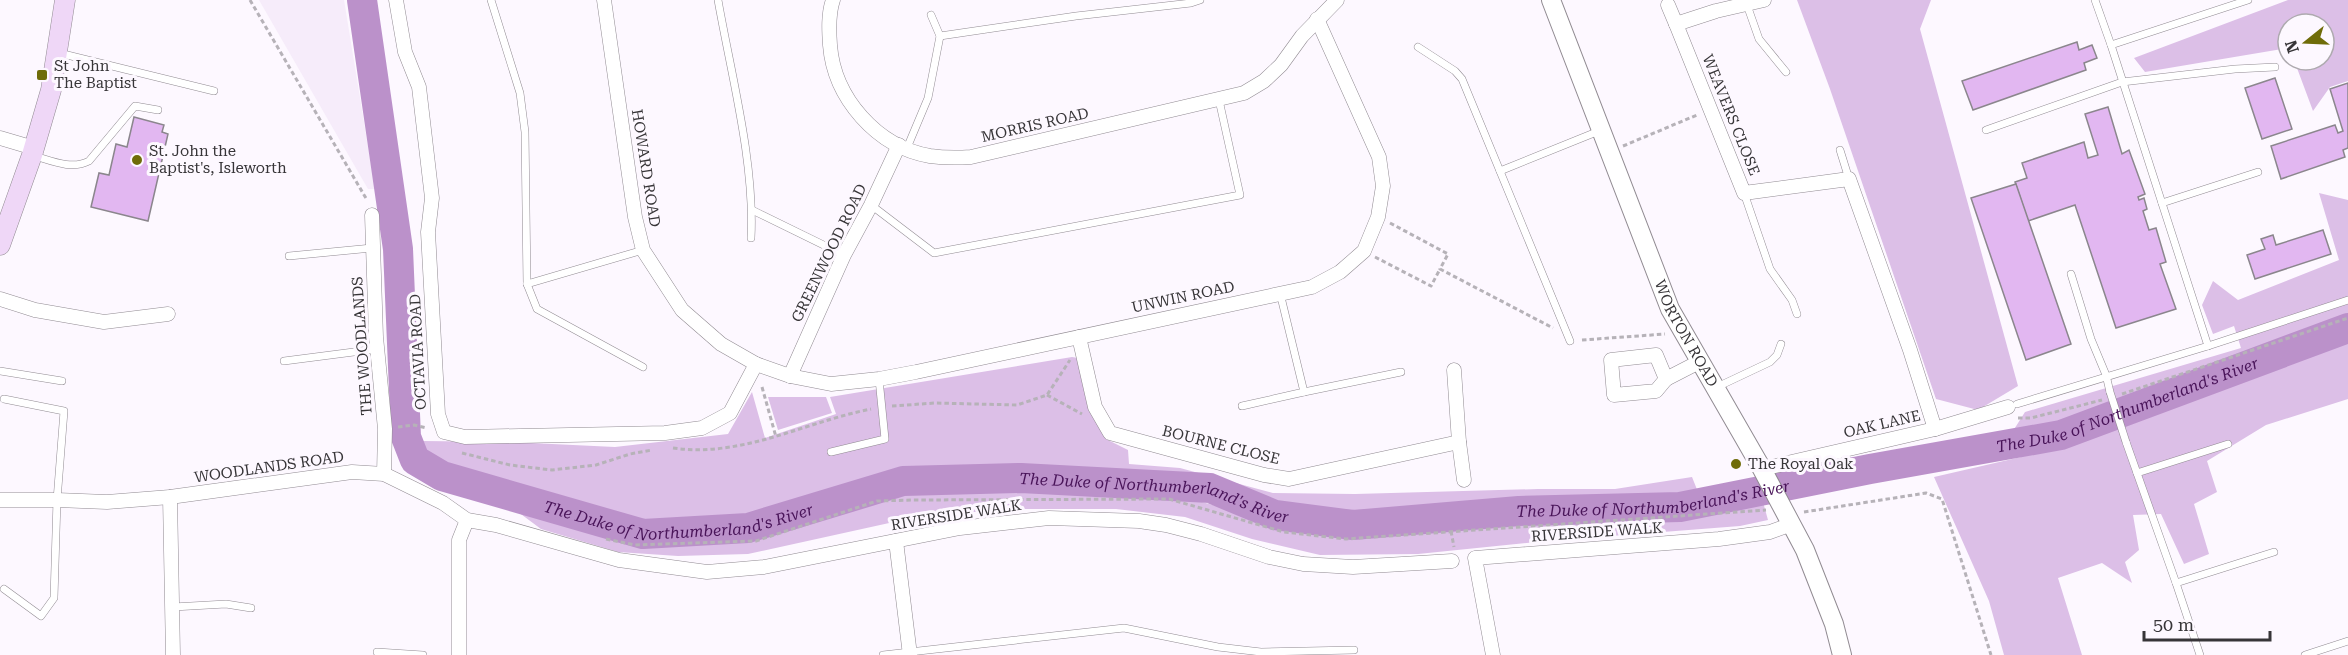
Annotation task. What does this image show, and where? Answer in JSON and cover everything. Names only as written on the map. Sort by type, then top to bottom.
[{"type":"main road","points":[[0,245],[33,152],[51,90],[65,0]]},
{"type":"street","name":"OCTAVIA ROAD","points":[[396,0],[405,52],[419,87],[432,198],[428,232],[429,254],[438,414],[444,432]]},
{"type":"street","name":"HOWARD ROAD","points":[[604,0],[635,217],[643,250],[682,310],[721,344],[756,364]]},
{"type":"street","name":"MORRIS ROAD","points":[[833,0],[829,34],[831,64],[843,92],[859,116],[876,130],[903,146],[927,156],[946,158],[971,157],[1244,93],[1264,81],[1281,65],[1302,36],[1337,0]]},
{"type":"street","name":"WORTON ROAD","points":[[1551,0],[1670,309],[1765,474],[1805,550],[1834,624],[1842,655]]},
{"type":"street","points":[[1677,24],[1716,11],[1764,0]]},
{"type":"street","name":"WEAVERS CLOSE","points":[[1667,2],[1744,193],[1849,179]]},
{"type":"street","name":"UNWIN ROAD","points":[[756,364],[790,376],[831,384],[879,379],[1312,286],[1340,272],[1364,251],[1378,217],[1383,186],[1379,157],[1317,19]]},
{"type":"street","points":[[0,138],[33,152]]},
{"type":"street","name":"GREENWOOD ROAD","points":[[790,376],[844,255],[903,146]]},
{"type":"street","points":[[1849,179],[1910,350],[1935,429]]},
{"type":"street","name":"THE WOODLANDS","points":[[372,215],[377,349],[385,429],[384,474]]},
{"type":"street","points":[[0,299],[35,310],[104,322],[168,314]]},
{"type":"street","points":[[1079,337],[1098,415]]},
{"type":"street","points":[[1666,379],[1699,362]]},
{"type":"street","points":[[444,432],[465,437],[665,433],[702,428],[730,413],[756,364]]},
{"type":"street","points":[[1454,370],[1464,480]]},
{"type":"street","name":"OAK LANE","points":[[1765,474],[1935,429],[2012,405]]},
{"type":"street","name":"BOURNE CLOSE","points":[[1098,415],[1110,433],[1264,475],[1289,479],[1459,442]]},
{"type":"street","name":"WOODLANDS ROAD","points":[[0,501],[107,502],[170,497],[352,472],[384,474],[443,503],[467,520]]},
{"type":"street","points":[[170,497],[173,655]]},
{"type":"street","name":"RIVERSIDE WALK","points":[[1493,655],[1475,558],[1719,539],[1770,532],[1787,515]]},
{"type":"street","name":"RIVERSIDE WALK","points":[[467,520],[496,525],[619,560],[707,572],[764,567],[960,528],[1049,518],[1139,521],[1166,525],[1269,557],[1303,564],[1353,567],[1452,561]]},
{"type":"street","points":[[459,655],[459,540],[467,520]]},
{"type":"street","points":[[896,541],[910,653]]},
{"type":"lane","points":[[491,0],[520,93],[525,132],[527,284],[537,309],[643,367]]},
{"type":"lane","points":[[718,0],[745,149],[753,210],[751,237]]},
{"type":"lane","points":[[940,36],[1200,0]]},
{"type":"lane","points":[[2095,0],[2208,346]]},
{"type":"lane","points":[[2111,45],[2248,0]]},
{"type":"lane","points":[[1747,5],[1760,39],[1786,72]]},
{"type":"lane","points":[[903,146],[928,98],[940,36],[931,15]]},
{"type":"lane","points":[[1418,47],[1455,71],[1462,79],[1570,340]]},
{"type":"lane","points":[[56,52],[214,91]]},
{"type":"lane","points":[[1986,130],[2122,82],[2235,69],[2275,67]]},
{"type":"lane","points":[[871,205],[934,253],[1240,195],[1219,100]]},
{"type":"lane","points":[[33,152],[73,166],[81,165],[89,161],[135,106],[158,110]]},
{"type":"lane","points":[[1500,171],[1601,130]]},
{"type":"lane","points":[[1840,150],[1849,179]]},
{"type":"lane","points":[[2162,203],[2258,172]]},
{"type":"lane","points":[[1744,193],[1770,269],[1792,300],[1797,314]]},
{"type":"lane","points":[[753,210],[844,255]]},
{"type":"lane","points":[[289,256],[372,248]]},
{"type":"lane","points":[[527,284],[643,250]]},
{"type":"lane","points":[[2071,274],[2091,339],[2106,375],[2110,395],[2200,655]]},
{"type":"lane","points":[[1280,293],[1304,392]]},
{"type":"lane","points":[[2012,405],[2208,346],[2348,300]]},
{"type":"lane","points":[[1715,389],[1770,362],[1777,355],[1781,344]]},
{"type":"lane","points":[[284,361],[377,349]]},
{"type":"lane","points":[[0,370],[62,381]]},
{"type":"lane","points":[[1242,406],[1401,372]]},
{"type":"lane","points":[[831,452],[885,439],[879,379]]},
{"type":"lane","points":[[4,399],[64,411],[57,500],[54,598],[41,616],[4,589]]},
{"type":"lane","points":[[2137,472],[2228,444]]},
{"type":"lane","points":[[2176,583],[2274,552]]},
{"type":"lane","points":[[173,607],[226,604],[251,608]]},
{"type":"lane","points":[[883,655],[1124,628],[1218,647],[1261,652],[1354,650]]},
{"type":"lane","points":[[2305,655],[2348,641]]},
{"type":"lane","points":[[376,652],[423,655]]},
{"type":"path","points":[[250,0],[371,207],[372,215]]},
{"type":"path","points":[[1610,152],[1710,109]]},
{"type":"path","points":[[1364,251],[1431,286],[1448,254],[1378,217]]},
{"type":"path","points":[[1440,269],[1553,328],[1561,341],[1666,334],[1680,327]]},
{"type":"path","points":[[2012,405],[2011,417],[2031,418],[2110,395],[2348,318]]},
{"type":"path","points":[[665,447],[688,450],[735,448],[839,416],[883,407],[935,403],[1017,405],[1047,395],[1072,357],[1083,354]]},
{"type":"path","points":[[756,364],[776,437]]},
{"type":"path","points":[[1047,395],[1088,418],[1098,415]]},
{"type":"path","points":[[395,427],[414,425],[444,432],[456,452],[510,465],[552,470],[596,465],[630,454],[657,449]]},
{"type":"path","points":[[1787,515],[1926,493],[1942,500],[1991,655]]},
{"type":"shaded area","points":[[259,0],[344,0],[375,189],[368,189]]},
{"type":"shaded area","points":[[1797,0],[1931,0],[1920,29],[2018,386],[1978,410],[1936,399],[1830,89]]},
{"type":"shaded area","points":[[2288,0],[2348,0],[2348,81],[2330,87],[2313,111],[2298,72],[2336,72],[2336,12],[2276,12],[2276,50],[2145,72],[2134,58]]},
{"type":"shaded area","points":[[2319,193],[2348,200],[2348,399],[2266,425],[2207,461],[2217,492],[2194,504],[2209,554],[2184,564],[2161,514],[2133,515],[2139,550],[2125,562],[2132,583],[2102,563],[2058,578],[2082,655],[2004,655],[1989,601],[1934,477],[2021,457],[2013,431],[2025,412],[2241,348],[2234,326],[2213,334],[2202,305],[2213,281],[2238,300],[2339,260]]},
{"type":"shaded area","points":[[1072,357],[1078,358],[1092,413],[1106,439],[1128,450],[1129,464],[1180,468],[1273,493],[1355,494],[1615,489],[1692,477],[1698,492],[1668,499],[1349,514],[1286,510],[1240,496],[1207,481],[1130,475],[939,470],[900,474],[755,518],[646,526],[481,479],[442,465],[425,449],[423,441],[615,447],[728,434],[752,392],[765,438],[836,414],[830,397]]},
{"type":"shaded area","points":[[768,397],[826,397],[832,413],[778,430]]},
{"type":"shaded area","points":[[927,489],[1096,490],[1180,496],[1264,519],[1347,534],[1484,521],[1667,513],[1763,502],[1768,520],[1740,526],[1418,554],[1320,555],[1252,539],[1185,517],[1116,509],[1015,509],[921,516],[748,554],[678,556],[618,552],[541,529],[510,506],[515,502],[642,540],[753,534],[877,495]]},
{"type":"building","points":[[2077,42],[2079,50],[2092,45],[2097,58],[2084,63],[2086,70],[1973,110],[1962,81]]},
{"type":"building","points":[[2275,78],[2292,129],[2262,139],[2245,88]]},
{"type":"building","points":[[2348,83],[2348,148],[2343,150],[2345,157],[2281,179],[2271,146],[2335,125],[2338,133],[2343,131],[2330,89]]},
{"type":"building","points":[[2108,107],[2122,154],[2129,150],[2145,194],[2138,197],[2139,200],[2144,198],[2147,209],[2143,211],[2149,230],[2156,228],[2166,262],[2160,264],[2176,309],[2116,328],[2075,205],[2028,221],[2015,182],[2027,178],[2022,163],[2084,142],[2088,158],[2098,155],[2085,114]]},
{"type":"building","name":"St. John the Baptist's, Isleworth","points":[[134,117],[164,125],[162,132],[168,134],[148,221],[91,207],[99,173],[109,175],[116,144],[127,147]]},
{"type":"building","points":[[2016,184],[2071,344],[2026,360],[1971,198]]},
{"type":"building","points":[[2323,230],[2331,254],[2255,279],[2247,255],[2265,249],[2261,239],[2273,235],[2276,245]]},
{"type":"waterway","name":"The Duke of Northumberland's River","points":[[362,0],[398,249],[406,437],[415,460],[442,476],[643,534],[748,528],[903,481],[1021,478],[1210,488],[1275,515],[1353,525],[1519,511],[1680,507],[1870,469],[2061,435],[2348,328]]},
{"type":"place","name":"St John The Baptist","points":[[42,75]]},
{"type":"place","name":"St. John the Baptist's, Isleworth","points":[[137,160]]},
{"type":"place","name":"The Royal Oak","points":[[1736,464]]}]
